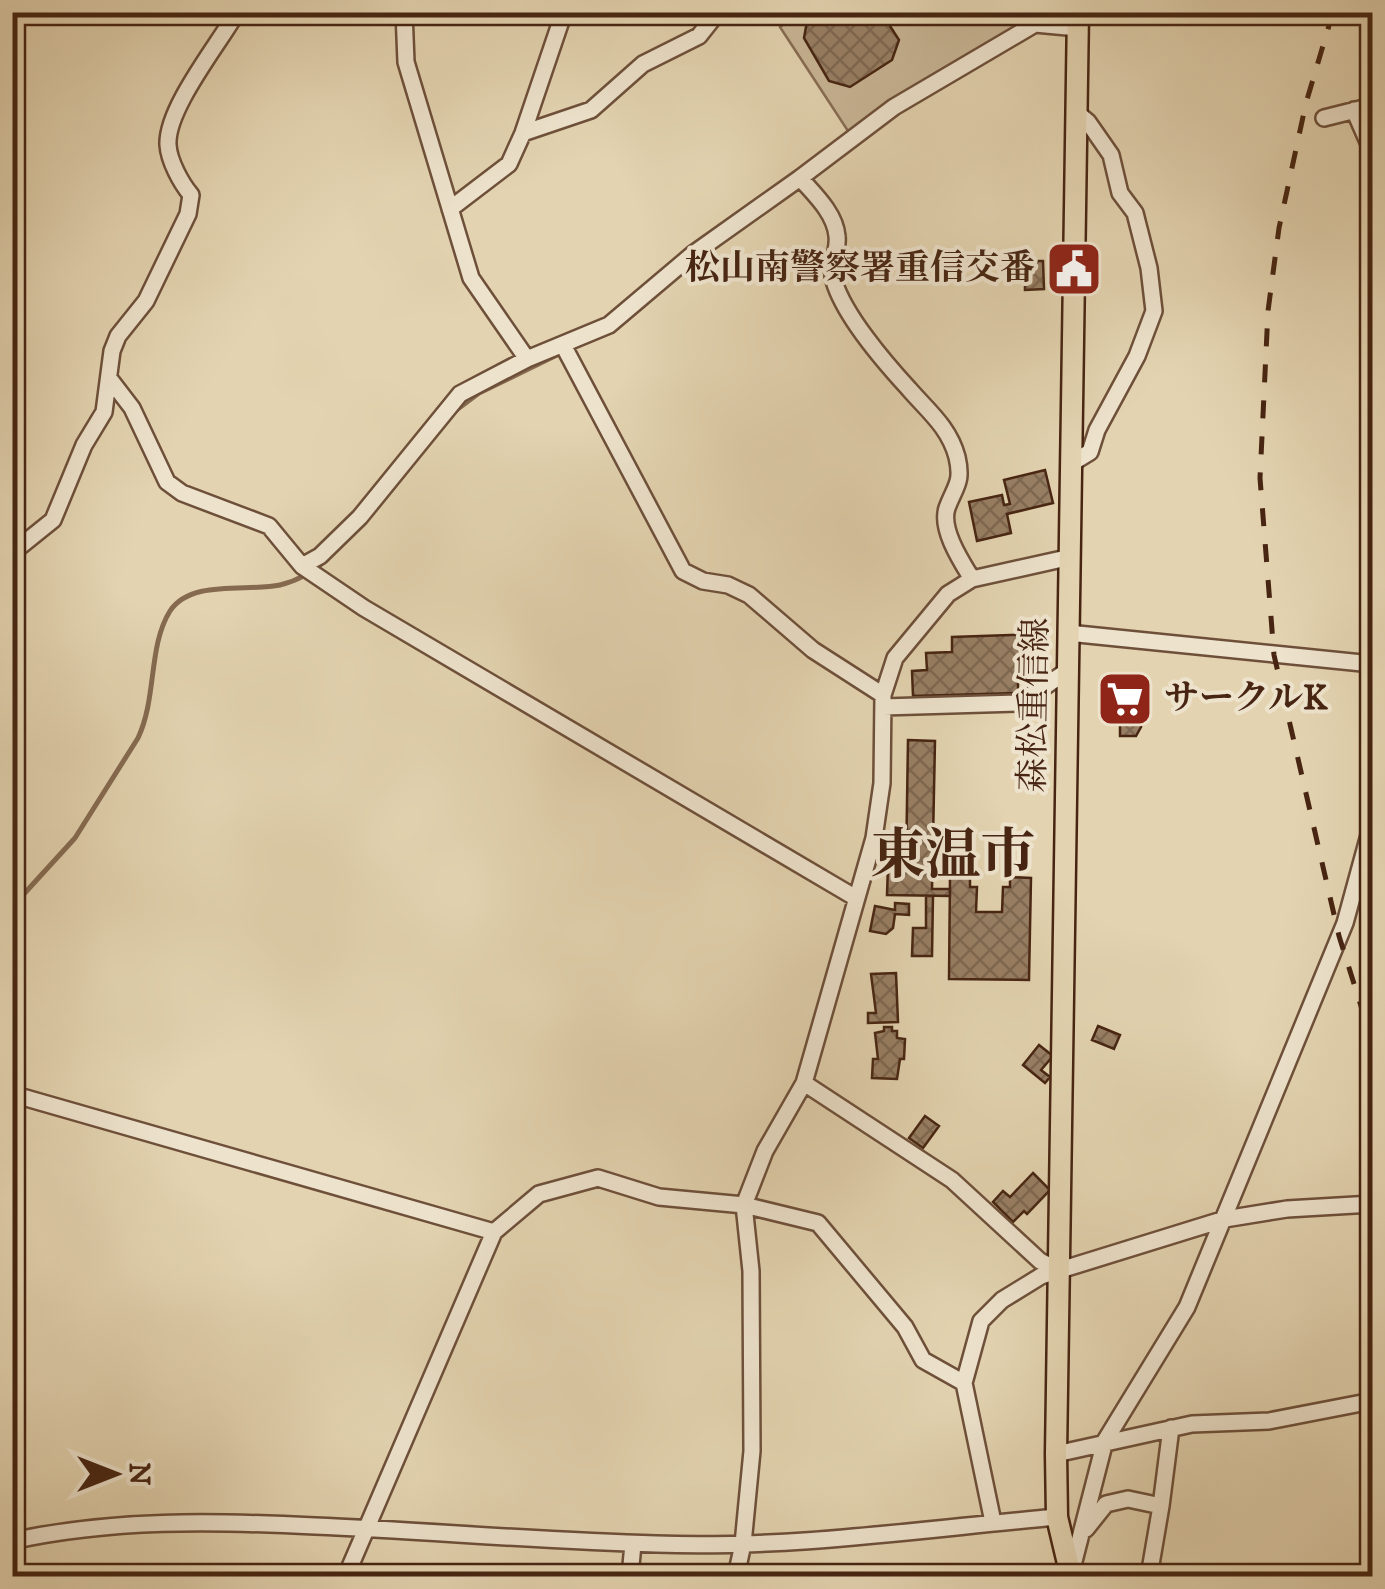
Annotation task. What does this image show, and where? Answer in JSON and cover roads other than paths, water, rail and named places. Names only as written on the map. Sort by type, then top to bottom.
[{"type":"main road","name":"森松重信線","points":[[1071,1576],[1057,1517],[1056,1454],[1078,20]]},
{"type":"street","points":[[12,553],[53,520],[84,445],[104,412],[112,351],[118,336],[146,301],[188,214],[191,195],[182,184],[168,145],[173,118],[184,92],[237,12]]},
{"type":"street","points":[[404,12],[406,62],[471,278],[527,359]]},
{"type":"street","points":[[450,209],[509,164],[564,12]]},
{"type":"street","points":[[523,132],[591,110],[642,64],[698,36],[718,12]]},
{"type":"street","points":[[302,566],[320,556],[360,517],[460,394],[527,359],[609,324],[693,254],[894,107],[1030,18],[1078,20]]},
{"type":"street","points":[[1324,118],[1372,106]]},
{"type":"street","points":[[1354,110],[1372,150]]},
{"type":"street","points":[[1072,463],[1090,452],[1097,430],[1137,356],[1154,311],[1150,268],[1135,212],[1120,193],[1111,155],[1076,112]]},
{"type":"street","points":[[800,178],[827,210],[837,236],[833,280],[844,300],[880,356],[948,432],[960,480],[946,510],[949,532],[972,579]]},
{"type":"street","points":[[562,345],[683,571],[749,594],[813,650],[883,701],[1020,704],[1067,671]]},
{"type":"street","points":[[109,378],[132,408],[168,482],[182,493],[268,526],[302,566],[364,608],[856,898]]},
{"type":"street","points":[[736,1576],[752,1452],[750,1272],[744,1205],[765,1151],[804,1082],[874,838],[882,783],[883,701],[895,658],[948,594],[972,579],[1071,558]]},
{"type":"street","points":[[1068,632],[1372,664]]},
{"type":"street","points":[[12,667],[16,689],[12,700]]},
{"type":"street","points":[[1071,1576],[1104,1440],[1188,1308],[1344,923],[1372,824]]},
{"type":"street","points":[[804,1082],[952,1180],[1040,1261],[1058,1270]]},
{"type":"street","points":[[12,1094],[494,1232]]},
{"type":"street","points":[[346,1576],[494,1232],[539,1194],[598,1178],[658,1197],[744,1205],[818,1224],[905,1328],[923,1360],[964,1382]]},
{"type":"street","points":[[993,1522],[964,1382],[980,1321],[1002,1300],[1041,1276],[1225,1218],[1287,1208],[1372,1204]]},
{"type":"street","points":[[1056,1454],[1170,1428],[1269,1421],[1372,1402]]},
{"type":"street","points":[[1150,1576],[1170,1428]]},
{"type":"street","points":[[1083,1534],[1106,1504],[1128,1500],[1161,1506]]},
{"type":"street","points":[[12,1541],[86,1528],[184,1522],[366,1528],[521,1540],[743,1544],[1057,1517]]},
{"type":"street","points":[[630,1576],[633,1544]]},
{"type":"waterway","points":[[626,320],[645,304]]},
{"type":"waterway","points":[[455,411],[479,393],[563,352]]},
{"type":"waterway","points":[[12,907],[75,838],[138,738],[148,706],[158,640],[170,611],[179,601],[205,591],[286,583],[327,559]]},
{"type":"railway","points":[[1333,12],[1306,103],[1279,228],[1268,311],[1260,478],[1274,655],[1339,936],[1372,1041]]},
{"type":"place","name":"松山南警察署重信交番","points":[[1074,269]]},
{"type":"place","name":"サークルK","points":[[1125,699]]},
{"type":"district","name":"東温市","points":[[953,857]]}]
